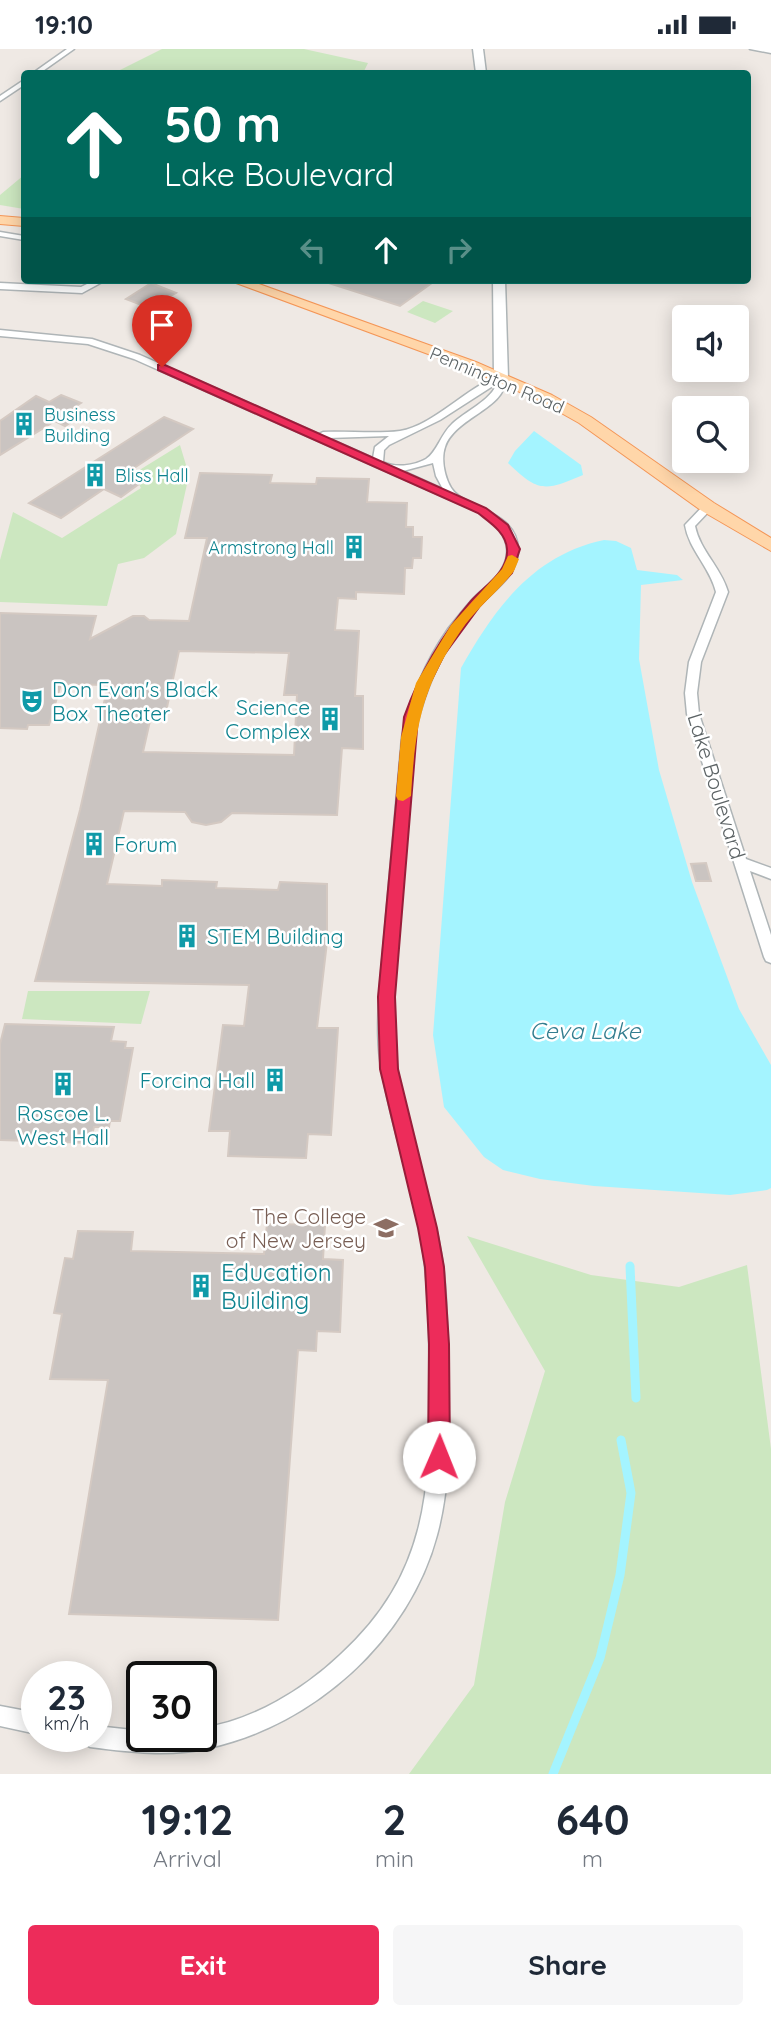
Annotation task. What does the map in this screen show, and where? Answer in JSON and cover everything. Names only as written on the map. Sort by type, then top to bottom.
[{"type":"main road","points":[[0,220],[21,222]]},
{"type":"main road","name":"Pennington Road","points":[[246,284],[501,378],[585,420],[708,507],[771,546]]},
{"type":"street","points":[[40,70],[71,49]]},
{"type":"street","points":[[478,49],[481,70]]},
{"type":"street","points":[[753,49],[771,51]]},
{"type":"street","points":[[0,99],[21,84]]},
{"type":"street","points":[[0,89],[21,92]]},
{"type":"street","points":[[0,234],[21,238]]},
{"type":"street","points":[[0,286],[22,284]]},
{"type":"street","points":[[40,284],[82,290],[94,284]]},
{"type":"street","points":[[452,496],[440,478],[437,456],[439,445],[447,432],[497,394],[501,388],[499,284]]},
{"type":"street","points":[[0,333],[73,338],[110,347],[452,496],[494,518],[510,538],[513,549],[508,571],[456,628],[438,654],[423,683],[411,717],[387,983],[389,1069],[428,1228],[434,1267],[440,1437],[433,1514],[422,1551],[407,1585],[385,1620],[358,1652],[328,1680],[291,1705],[256,1723],[216,1737],[177,1744],[112,1738]]},
{"type":"street","points":[[378,463],[379,449],[402,433],[429,423],[485,385],[501,378]]},
{"type":"street","points":[[312,434],[402,433]]},
{"type":"street","points":[[394,470],[426,463],[437,456]]},
{"type":"street","name":"Lake Boulevard","points":[[708,507],[690,524],[691,535],[696,547],[713,566],[720,579],[722,592],[696,655],[690,690],[693,714],[771,957]]},
{"type":"street","points":[[741,862],[771,874]]},
{"type":"street","points":[[0,1716],[21,1721]]},
{"type":"green space","points":[[162,49],[304,49],[368,63],[364,70],[120,70]]},
{"type":"green space","points":[[21,178],[21,208],[0,205],[0,195]]},
{"type":"green space","points":[[423,301],[453,311],[435,323],[407,312]]},
{"type":"green space","points":[[180,445],[189,475],[176,534],[144,558],[118,564],[107,606],[0,602],[0,560],[13,512],[62,538],[141,488],[133,474]]},
{"type":"green space","points":[[28,991],[150,991],[141,1024],[22,1019]]},
{"type":"green space","points":[[467,1236],[591,1275],[679,1287],[747,1265],[771,1449],[771,1774],[409,1774],[474,1685],[505,1502],[545,1371]]},
{"type":"water","points":[[534,431],[581,465],[583,475],[560,484],[543,486],[527,480],[519,473],[508,463],[515,451]]},
{"type":"water","name":"Ceva Lake","points":[[604,540],[616,541],[631,548],[637,570],[677,575],[683,580],[641,585],[639,659],[659,770],[692,882],[739,1009],[771,1065],[771,1188],[767,1190],[730,1195],[594,1186],[540,1179],[503,1170],[484,1157],[444,1107],[433,1035],[461,668],[502,605],[519,587],[556,558],[579,547]]},
{"type":"building","points":[[149,284],[176,293],[149,308],[126,299]]},
{"type":"building","points":[[332,284],[430,284],[400,306]]},
{"type":"building","name":"Business Building","points":[[61,395],[81,403],[70,410],[82,415],[65,426],[55,421],[0,455],[0,421],[36,396],[49,402]]},
{"type":"building","name":"Bliss Hall","points":[[164,417],[193,429],[122,476],[139,484],[121,497],[104,489],[61,518],[29,503]]},
{"type":"building","points":[[200,473],[272,475],[270,483],[316,484],[317,478],[369,479],[367,502],[407,503],[406,527],[413,527],[413,537],[422,537],[421,558],[413,558],[412,568],[405,568],[404,594],[356,592],[356,599],[338,598],[335,630],[359,631],[355,696],[363,696],[363,749],[342,748],[337,815],[232,813],[221,822],[206,825],[192,822],[185,812],[124,811],[107,884],[162,886],[162,880],[217,882],[216,888],[278,890],[280,882],[327,884],[327,942],[317,1028],[338,1028],[331,1135],[308,1134],[306,1158],[228,1156],[230,1131],[209,1131],[223,1025],[244,1026],[249,985],[35,981],[80,810],[108,685],[61,684],[49,725],[28,725],[27,729],[0,728],[0,613],[96,616],[90,639],[133,616],[144,616],[149,620],[189,621],[207,538],[185,538]],"holes":[[[179,651],[289,653],[284,695],[297,695],[294,755],[143,752],[152,712],[166,712]]]},
{"type":"building","points":[[706,863],[711,881],[696,881],[691,864]]},
{"type":"building","name":"Roscoe L. West Hall","points":[[5,1024],[114,1027],[111,1041],[126,1042],[125,1048],[133,1048],[120,1121],[110,1121],[109,1127],[94,1127],[90,1143],[0,1140],[0,1044]]},
{"type":"building","points":[[267,1224],[325,1225],[323,1259],[343,1260],[340,1332],[317,1331],[316,1351],[298,1350],[278,1620],[69,1614],[108,1380],[50,1379],[62,1314],[54,1313],[65,1258],[73,1259],[78,1231],[133,1232],[131,1251],[264,1254]]},
{"type":"waterway","points":[[630,1266],[636,1398]]},
{"type":"waterway","points":[[553,1774],[600,1658],[620,1575],[631,1493],[621,1440]]},
{"type":"slow traffic","points":[[403,796],[411,717],[423,683],[456,628],[508,571],[512,559]]},
{"type":"place","name":"Business Building","points":[[24,424]]},
{"type":"place","name":"Bliss Hall","points":[[95,475]]},
{"type":"place","name":"Armstrong Hall","points":[[354,547]]},
{"type":"place","name":"Don Evan's Black Box Theater","points":[[32,701]]},
{"type":"place","name":"Science Complex","points":[[330,719]]},
{"type":"place","name":"Forum","points":[[94,844]]},
{"type":"place","name":"STEM Building","points":[[187,936]]},
{"type":"place","name":"Forcina Hall","points":[[275,1080]]},
{"type":"place","name":"Roscoe L. West Hall","points":[[63,1084]]},
{"type":"place","name":"The College of New Jersey","points":[[386,1228]]},
{"type":"place","name":"Education Building","points":[[201,1286]]},
{"type":"route","points":[[162,367],[482,510],[504,527],[513,549],[508,571],[476,603],[438,654],[423,683],[411,717],[386,997],[389,1069],[428,1228],[434,1267],[439,1344],[439,1457]]}]
